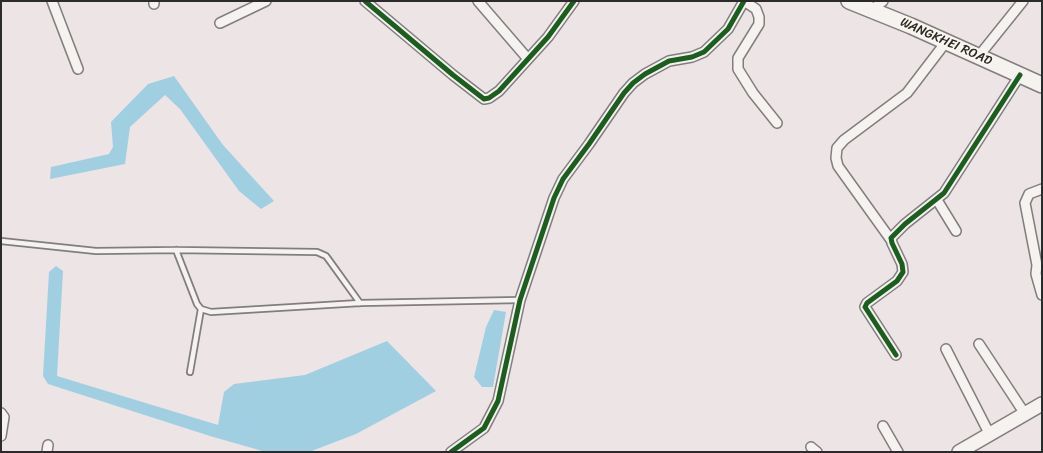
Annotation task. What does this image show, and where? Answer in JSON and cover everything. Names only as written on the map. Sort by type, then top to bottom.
[{"type":"main road","name":"WANGKHEI ROAD","points":[[849,1],[878,5],[946,42],[1042,85]]},
{"type":"street","points":[[52,1],[78,69]]},
{"type":"street","points":[[220,23],[266,1]]},
{"type":"street","points":[[365,1],[484,99],[489,98],[499,91],[548,37],[574,1]]},
{"type":"street","points":[[478,1],[528,59]]},
{"type":"street","points":[[451,452],[484,428],[494,412],[498,401],[520,300],[554,198],[563,179],[624,93],[644,74],[656,67],[669,61],[692,57],[704,52],[728,29],[744,1],[756,9],[759,17],[759,24],[738,58],[738,69],[753,93],[777,123]]},
{"type":"street","points":[[978,57],[1024,1]]},
{"type":"street","points":[[896,355],[865,306],[897,281],[903,272],[902,264],[891,240],[838,166],[836,158],[837,148],[844,140],[907,93],[946,42]]},
{"type":"street","points":[[891,240],[894,234],[937,200],[950,186],[1020,75]]},
{"type":"street","points":[[1042,189],[1029,194],[1025,203],[1037,265],[1036,274],[1042,295]]},
{"type":"street","points":[[937,200],[956,232]]},
{"type":"street","points":[[979,344],[1025,414]]},
{"type":"street","points":[[946,349],[990,435]]},
{"type":"street","points":[[960,452],[975,448],[990,435],[1042,404]]},
{"type":"street","points":[[1,413],[4,417],[1,436]]},
{"type":"street","points":[[883,426],[898,452]]},
{"type":"lane","points":[[1,241],[96,251],[176,250],[317,252],[326,256],[360,302]]},
{"type":"lane","points":[[176,250],[193,296],[201,308],[211,312],[360,302],[520,300]]},
{"type":"lane","points":[[190,372],[201,308]]},
{"type":"water","points":[[174,76],[223,145],[274,201],[261,209],[239,191],[180,109],[165,95],[130,127],[125,164],[50,179],[51,167],[109,154],[113,147],[111,122],[148,84]]},
{"type":"water","points":[[56,266],[63,271],[57,376],[218,425],[224,392],[234,384],[305,375],[387,341],[436,391],[356,434],[309,452],[266,452],[210,436],[48,384],[43,376],[49,272]]},
{"type":"water","points":[[494,310],[506,312],[493,387],[482,387],[474,377],[486,327]]},
{"type":"cycle path","points":[[365,1],[484,99],[489,98],[499,91],[548,37],[574,1]]},
{"type":"cycle path","points":[[451,452],[484,428],[498,401],[520,300],[554,198],[563,179],[624,93],[633,83],[645,74],[669,61],[692,57],[704,52],[728,29],[744,1]]},
{"type":"cycle path","points":[[896,355],[865,307],[867,303],[897,281],[903,272],[902,264],[891,238],[905,224],[944,193],[1020,75]]}]
